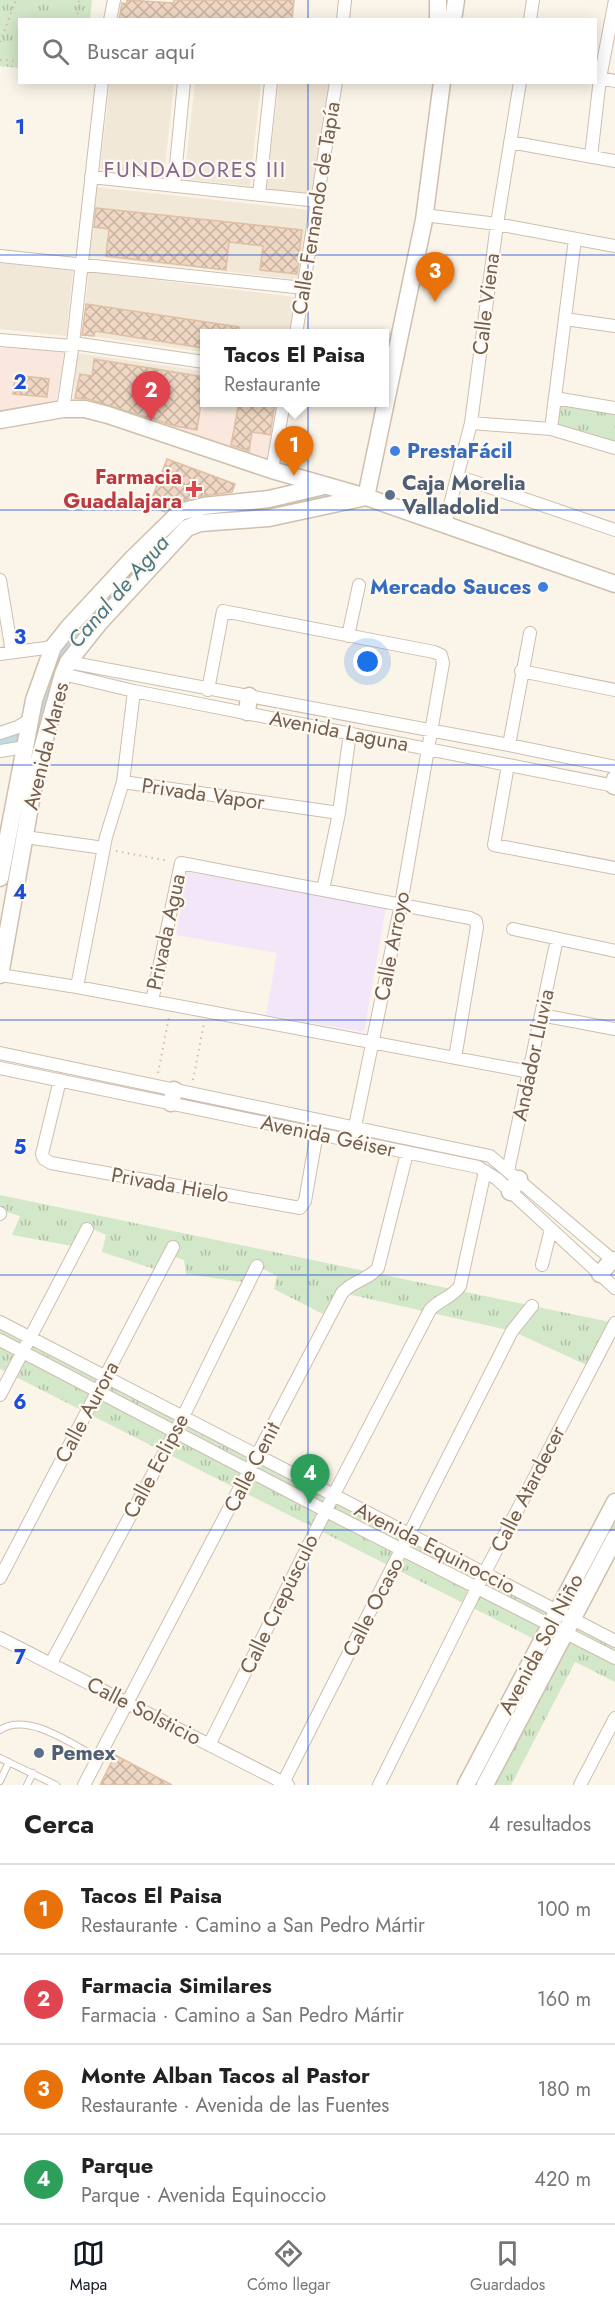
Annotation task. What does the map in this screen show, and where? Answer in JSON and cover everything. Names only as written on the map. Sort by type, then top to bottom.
[{"type":"main road","points":[[438,0],[438,18]]},
{"type":"main road","points":[[453,18],[456,0]]},
{"type":"main road","points":[[389,385],[424,215],[442,84]]},
{"type":"main road","points":[[366,497],[385,407]]},
{"type":"main road","points":[[0,420],[63,409],[85,409],[108,415],[272,470],[366,497],[615,584]]},
{"type":"main road","name":"Avenida Mares","points":[[0,878],[4,835],[25,747],[29,720],[53,647],[132,559],[180,512],[204,506],[269,499],[326,486]]},
{"type":"main road","name":"Avenida Mares","points":[[0,975],[6,910],[26,837],[41,749],[66,668],[100,622],[187,528],[200,523],[270,518],[366,497]]},
{"type":"main road","points":[[600,1274],[614,1261]]},
{"type":"main road","name":"Avenida Sol Niño","points":[[485,1785],[562,1622],[615,1502]]},
{"type":"main road","name":"Avenida Sol Niño","points":[[466,1785],[562,1622],[615,1538]]},
{"type":"street","points":[[111,18],[114,0]]},
{"type":"street","points":[[343,18],[345,0]]},
{"type":"street","points":[[530,18],[533,0]]},
{"type":"street","points":[[591,157],[600,78],[612,30],[615,0]]},
{"type":"street","points":[[600,78],[615,81]]},
{"type":"street","points":[[63,409],[73,344],[102,84]]},
{"type":"street","points":[[174,186],[184,84]]},
{"type":"street","points":[[259,195],[271,84]]},
{"type":"street","name":"Calle Fernando de Tapía","points":[[297,329],[336,84]]},
{"type":"street","name":"Calle Viena","points":[[445,524],[471,423],[497,224],[520,84]]},
{"type":"street","points":[[510,142],[615,161]]},
{"type":"street","points":[[91,177],[318,201]]},
{"type":"street","points":[[424,215],[497,224],[615,246]]},
{"type":"street","points":[[551,429],[575,239]]},
{"type":"street","points":[[0,256],[304,288]]},
{"type":"street","points":[[566,319],[615,326]]},
{"type":"street","points":[[0,340],[73,344],[200,361]]},
{"type":"street","points":[[555,398],[615,408]]},
{"type":"street","points":[[272,470],[283,407]]},
{"type":"street","points":[[471,423],[551,429],[615,448]]},
{"type":"street","points":[[457,476],[615,530]]},
{"type":"street","points":[[0,579],[6,653],[53,647]]},
{"type":"street","points":[[208,690],[223,611],[348,636],[358,585]]},
{"type":"street","points":[[508,744],[530,633]]},
{"type":"street","name":"Calle Arroyo","points":[[348,636],[434,652],[441,655],[443,663],[401,904],[352,1141]]},
{"type":"street","name":"Avenida Laguna","points":[[66,668],[208,690],[248,704],[350,733],[615,784]]},
{"type":"street","name":"Avenida Laguna","points":[[66,668],[134,691],[248,704],[430,730],[615,767]]},
{"type":"street","points":[[521,671],[615,690]]},
{"type":"street","name":"Privada Vapor","points":[[134,691],[123,782],[339,813]]},
{"type":"street","points":[[0,733],[18,727],[29,720]]},
{"type":"street","points":[[323,890],[339,813],[350,733]]},
{"type":"street","points":[[0,751],[25,747]]},
{"type":"street","points":[[508,765],[494,845],[615,868]]},
{"type":"street","points":[[77,987],[104,848],[123,782]]},
{"type":"street","points":[[26,837],[104,848]]},
{"type":"street","name":"Privada Agua","points":[[455,1058],[477,927],[476,921],[401,904],[180,863],[152,1002],[530,1072]]},
{"type":"street","points":[[513,929],[615,951]]},
{"type":"street","name":"Andador Lluvia","points":[[513,1181],[530,1072],[557,939]]},
{"type":"street","points":[[0,975],[152,1002]]},
{"type":"street","points":[[541,1015],[615,1029]]},
{"type":"street","name":"Avenida Géiser","points":[[0,1053],[155,1086],[172,1097],[190,1093],[490,1156],[551,1229],[615,1288]]},
{"type":"street","name":"Avenida Géiser","points":[[0,1068],[60,1080],[172,1097],[317,1133],[478,1167],[513,1181],[614,1261]]},
{"type":"street","name":"Privada Hielo","points":[[60,1080],[42,1154],[44,1159],[51,1163],[300,1208],[305,1201],[317,1133]]},
{"type":"street","name":"Calle Cenit","points":[[84,1785],[342,1293],[347,1287],[373,1275],[381,1261],[407,1153]]},
{"type":"street","name":"Calle Crepúsculo","points":[[209,1745],[333,1496],[430,1310],[458,1290],[474,1230],[485,1171]]},
{"type":"street","points":[[0,1395],[87,1229]]},
{"type":"street","points":[[543,1265],[551,1229]]},
{"type":"street","name":"Calle Aurora","points":[[0,1578],[173,1247]]},
{"type":"street","name":"Calle Eclipse","points":[[51,1663],[176,1431],[257,1266]]},
{"type":"street","name":"Calle Ocaso","points":[[285,1784],[512,1331],[532,1306]]},
{"type":"street","name":"Avenida Equinoccio","points":[[0,1322],[484,1574],[615,1658]]},
{"type":"street","name":"Calle Atardecer","points":[[379,1785],[484,1574],[615,1323]]},
{"type":"street","name":"Avenida Equinoccio","points":[[0,1340],[326,1511],[478,1587],[615,1641]]},
{"type":"street","name":"Calle Solsticio","points":[[0,1638],[285,1784]]},
{"type":"street","points":[[579,1785],[615,1718]]},
{"type":"lane","points":[[0,1730],[7,1725],[34,1726],[98,1758]]},
{"type":"lane","points":[[0,1758],[54,1785]]},
{"type":"lane","points":[[0,1781],[9,1762]]},
{"type":"lane","points":[[27,1785],[33,1773]]},
{"type":"path","points":[[0,42],[16,0]]},
{"type":"path","points":[[77,18],[79,0]]},
{"type":"path","points":[[0,60],[18,61]]},
{"type":"path","points":[[104,848],[180,863]]},
{"type":"path","points":[[155,1086],[172,1005]]},
{"type":"path","points":[[190,1093],[206,1012]]},
{"type":"shaded area","points":[[110,84],[174,84],[164,176],[100,169]]},
{"type":"shaded area","points":[[195,84],[261,84],[250,186],[184,179]]},
{"type":"shaded area","points":[[279,84],[331,84],[318,195],[266,189]]},
{"type":"shaded area","points":[[95,187],[309,210],[302,280],[87,256]]},
{"type":"shaded area","points":[[0,263],[73,271],[66,336],[0,329]]},
{"type":"shaded area","points":[[89,272],[295,298],[291,329],[200,329],[200,351],[82,335]]},
{"type":"shaded area","points":[[0,348],[65,351],[56,404],[0,413]]},
{"type":"shaded area","points":[[77,353],[200,370],[200,407],[279,407],[277,416],[237,416],[74,390]]},
{"type":"shaded area","points":[[74,390],[236,416],[238,409],[277,416],[268,467],[73,397]]},
{"type":"shaded area","points":[[187,872],[386,908],[364,1032],[266,1015],[277,953],[176,935]]},
{"type":"green space","points":[[0,0],[92,0],[90,18],[18,18],[18,68],[0,66]]},
{"type":"green space","points":[[555,398],[615,408],[615,448],[551,429]]},
{"type":"green space","points":[[0,1195],[615,1323],[591,1367],[512,1331],[343,1293],[329,1317],[274,1289],[277,1276],[257,1266],[249,1283],[186,1274],[184,1260],[169,1255],[157,1270],[102,1252],[106,1235],[93,1229],[78,1247],[12,1235],[20,1216],[3,1211],[0,1215]]},
{"type":"green space","points":[[0,1321],[558,1612],[615,1502],[615,1529],[569,1617],[615,1641],[615,1682],[575,1662],[511,1785],[466,1785],[536,1640],[0,1369]]},
{"type":"building","points":[[127,0],[174,3],[174,0],[294,0],[292,18],[119,18],[122,3],[127,4]]},
{"type":"building","points":[[96,208],[302,230],[297,274],[260,270],[263,246],[229,242],[226,270],[106,256],[109,229],[94,227]]},
{"type":"building","points":[[86,304],[239,327],[239,329],[200,329],[200,347],[95,331],[94,336],[82,335]]},
{"type":"building","points":[[94,359],[200,376],[200,407],[197,430],[175,426],[88,399],[75,398],[80,374],[92,376]]},
{"type":"building","points":[[15,375],[49,379],[47,397],[13,394]]},
{"type":"building","points":[[238,407],[274,407],[270,435],[252,432],[249,451],[231,445]]},
{"type":"building","name":"Farmacia Guadalajara","points":[[167,459],[235,484],[232,492],[177,502],[165,512],[149,506]]},
{"type":"building","points":[[115,1755],[172,1785],[100,1785]]},
{"type":"waterway","name":"Canal de Agua","points":[[223,512],[266,509],[321,495]]},
{"type":"waterway","name":"Canal de Agua","points":[[0,741],[22,736],[35,727],[54,672],[70,641],[162,539]]},
{"type":"place","name":"Monte Alban Tacos al Pastor","points":[[435,302]]},
{"type":"place","name":"Farmacia Similares","points":[[151,421]]},
{"type":"place","name":"PrestaFácil","points":[[395,451]]},
{"type":"place","name":"Tacos El Paisa","points":[[294,476]]},
{"type":"place","name":"Farmacia Guadalajara","points":[[194,489]]},
{"type":"place","name":"Caja Morelia Valladolid","points":[[390,495]]},
{"type":"place","name":"Mercado Sauces","points":[[543,587]]},
{"type":"place","name":"Parque","points":[[310,1504]]},
{"type":"place","name":"Pemex","points":[[39,1753]]},
{"type":"district","name":"FUNDADORES III","points":[[195,169]]}]
